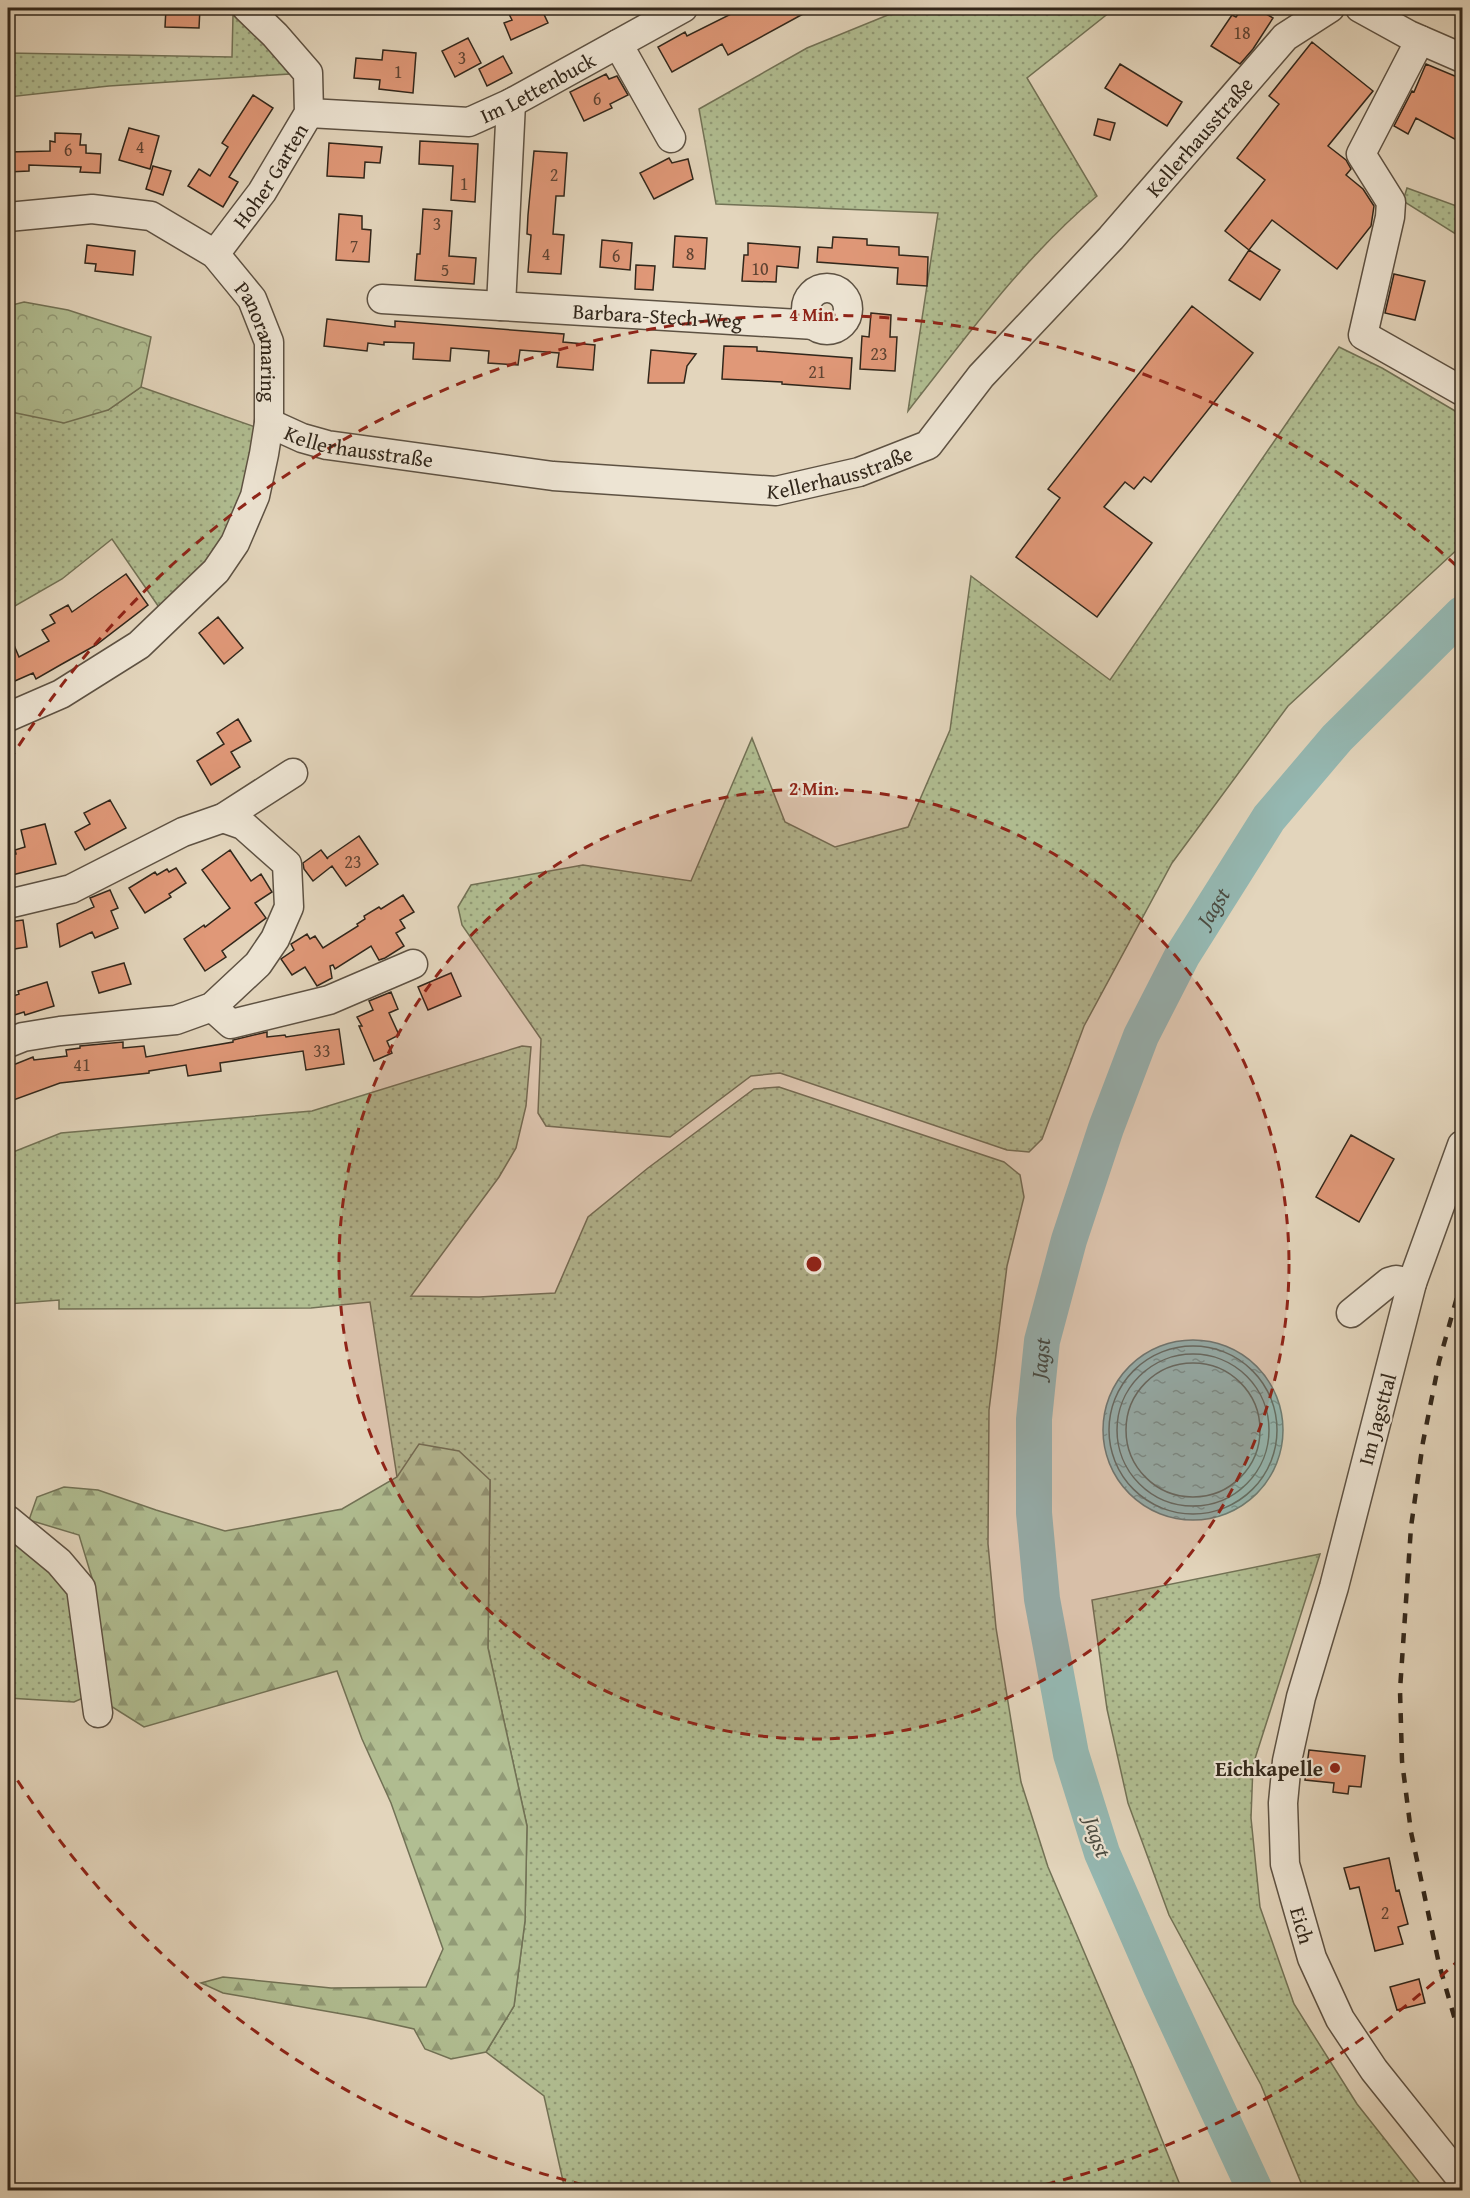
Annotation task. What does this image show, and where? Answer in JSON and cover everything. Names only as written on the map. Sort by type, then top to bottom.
[{"type":"street","name":"Hoher Garten","points":[[215,254],[262,192],[309,113],[308,73],[275,35],[247,8]]},
{"type":"street","name":"Im Lettenbuck","points":[[309,113],[469,122],[511,103],[683,8]]},
{"type":"street","name":"Kellerhausstraße","points":[[269,423],[302,438],[327,445],[553,476],[776,491],[859,472],[928,445],[981,376],[1111,238],[1285,37],[1330,8]]},
{"type":"street","points":[[1360,8],[1420,40],[1462,58]]},
{"type":"street","points":[[1420,40],[1360,154],[1391,202],[1390,217],[1363,335],[1462,391]]},
{"type":"street","name":"Im Lettenbuck","points":[[618,44],[671,138]]},
{"type":"street","points":[[501,306],[511,103]]},
{"type":"street","name":"Panoramaring","points":[[8,217],[92,209],[151,216],[215,254],[252,299],[269,342],[269,423],[255,496],[236,543],[216,571],[140,645],[61,694],[8,717]]},
{"type":"street","name":"Barbara-Stech-Weg","points":[[382,300],[815,325]]},
{"type":"street","points":[[8,904],[71,889],[183,832],[223,818],[293,773]]},
{"type":"street","points":[[8,1043],[23,1037],[60,1031],[176,1020],[212,1007],[258,964],[274,939],[289,907],[287,864],[243,825],[223,818]]},
{"type":"street","points":[[212,1007],[231,1024],[329,1000],[413,964]]},
{"type":"street","name":"Im Jagsttal","points":[[1301,1697],[1334,1587],[1412,1283],[1462,1145]]},
{"type":"street","points":[[1351,1313],[1389,1282],[1396,1280],[1412,1283]]},
{"type":"street","points":[[8,1520],[59,1562],[81,1588],[98,1713]]},
{"type":"street","name":"Eich","points":[[1301,1697],[1287,1761],[1283,1803],[1285,1864],[1312,1958],[1340,2019],[1374,2070],[1462,2180]]},
{"type":"green space","points":[[905,8],[1115,8],[1027,78],[1097,196],[1045,245],[997,298],[908,411],[938,213],[716,204],[699,109],[807,48]]},
{"type":"green space","points":[[233,15],[275,52],[289,74],[109,86],[8,97],[8,53],[232,57]]},
{"type":"green space","points":[[1407,188],[1462,208],[1462,238],[1403,201]]},
{"type":"green space","points":[[24,302],[68,310],[151,337],[141,387],[108,410],[64,423],[16,413],[8,407],[8,306]]},
{"type":"green space","points":[[1339,347],[1382,368],[1462,415],[1462,545],[1288,706],[1172,863],[1084,1026],[1042,1139],[1029,1152],[1007,1150],[780,1073],[751,1076],[670,1137],[546,1126],[538,1113],[541,1039],[462,925],[458,907],[471,885],[583,865],[691,881],[752,738],[785,822],[835,847],[908,827],[950,730],[971,576],[1110,680]]},
{"type":"green space","points":[[141,387],[261,429],[248,489],[210,564],[163,613],[112,539],[62,579],[8,610],[8,407],[16,413],[108,410]]},
{"type":"green space","points":[[522,1046],[531,1047],[526,1106],[516,1148],[499,1177],[411,1296],[479,1297],[555,1293],[588,1217],[648,1168],[754,1089],[779,1087],[1004,1162],[1020,1175],[1024,1197],[1007,1266],[989,1410],[988,1544],[996,1628],[1021,1782],[1048,1867],[1133,2067],[1182,2190],[565,2190],[544,2096],[486,2052],[514,2006],[525,1921],[527,1826],[488,1648],[490,1480],[397,1477],[370,1302],[311,1308],[59,1309],[59,1300],[8,1304],[8,1154],[61,1133],[312,1111]]},
{"type":"green space","points":[[419,1444],[459,1451],[490,1480],[488,1648],[527,1826],[525,1921],[514,2006],[486,2052],[451,2059],[425,2049],[414,2029],[223,1993],[201,1983],[223,1977],[331,1988],[426,1987],[443,1949],[391,1803],[362,1739],[337,1671],[144,1727],[106,1703],[92,1578],[79,1535],[29,1520],[37,1497],[64,1487],[98,1490],[225,1531],[342,1509],[397,1477]]},
{"type":"green space","points":[[8,1531],[69,1584],[83,1698],[74,1702],[8,1698]]},
{"type":"green space","points":[[1320,1554],[1253,1765],[1251,1818],[1260,1907],[1294,2004],[1357,2104],[1425,2190],[1304,2190],[1261,2085],[1169,1915],[1128,1803],[1107,1709],[1092,1600]]},
{"type":"water","points":[[1193,1340],[1227,1347],[1243,1355],[1257,1366],[1268,1380],[1276,1396],[1283,1430],[1276,1464],[1268,1480],[1257,1494],[1243,1505],[1227,1513],[1193,1520],[1159,1513],[1143,1505],[1129,1494],[1118,1480],[1110,1464],[1103,1430],[1110,1396],[1118,1380],[1129,1366],[1143,1355],[1159,1347]]},
{"type":"building","points":[[166,8],[200,8],[199,28],[165,27]]},
{"type":"building","points":[[506,8],[541,8],[548,23],[511,40],[504,23],[512,20]]},
{"type":"building","points":[[743,8],[814,8],[728,55],[722,44],[672,72],[658,47],[685,32],[687,36]]},
{"type":"building","points":[[1243,8],[1256,8],[1273,18],[1253,49],[1240,64],[1211,46],[1232,15],[1236,17]]},
{"type":"building","points":[[468,38],[481,63],[455,77],[442,51]]},
{"type":"building","points":[[1312,42],[1373,91],[1328,146],[1346,160],[1351,169],[1346,175],[1363,189],[1374,206],[1371,226],[1337,269],[1272,220],[1249,250],[1225,231],[1265,180],[1237,158],[1279,104],[1269,96]]},
{"type":"building","points":[[383,50],[416,53],[413,93],[379,89],[380,80],[354,78],[356,58],[382,60]]},
{"type":"building","points":[[503,56],[512,73],[487,86],[479,69]]},
{"type":"building","points":[[1120,64],[1182,102],[1167,126],[1105,88]]},
{"type":"building","points":[[1426,64],[1462,79],[1462,143],[1416,118],[1408,134],[1394,126],[1412,91],[1414,92]]},
{"type":"building","points":[[606,74],[609,79],[617,76],[628,95],[610,104],[612,108],[584,121],[570,92]]},
{"type":"building","points":[[253,95],[273,108],[229,177],[238,182],[223,207],[188,186],[199,169],[210,176],[228,147],[222,143]]},
{"type":"building","points":[[1098,119],[1115,123],[1110,140],[1094,135]]},
{"type":"building","points":[[129,128],[159,136],[150,169],[119,160]]},
{"type":"building","points":[[55,133],[81,134],[80,145],[86,145],[86,153],[101,154],[100,173],[80,172],[81,167],[29,165],[29,171],[8,172],[8,152],[50,151],[50,141],[55,142]]},
{"type":"building","points":[[420,141],[478,144],[475,202],[451,200],[453,166],[419,164]]},
{"type":"building","points":[[329,143],[382,147],[380,163],[365,162],[364,178],[327,176]]},
{"type":"building","points":[[534,151],[567,153],[564,196],[556,196],[553,234],[564,235],[561,274],[528,272],[531,235],[527,234]]},
{"type":"building","points":[[669,158],[672,163],[688,159],[693,179],[654,199],[640,173]]},
{"type":"building","points":[[153,166],[171,171],[163,195],[146,189]]},
{"type":"building","points":[[423,209],[452,211],[449,256],[476,258],[474,284],[415,280],[417,254],[420,254]]},
{"type":"building","points":[[339,214],[362,216],[362,229],[371,230],[369,262],[336,260]]},
{"type":"building","points":[[675,236],[707,238],[705,269],[673,267]]},
{"type":"building","points":[[833,237],[867,239],[867,245],[899,247],[899,255],[928,257],[927,286],[897,284],[898,268],[817,262],[818,247],[832,248]]},
{"type":"building","points":[[602,240],[632,243],[630,270],[600,267]]},
{"type":"building","points":[[748,243],[800,247],[798,268],[777,266],[776,282],[742,281],[744,255],[748,255]]},
{"type":"building","points":[[87,245],[135,251],[133,275],[95,271],[96,264],[85,263]]},
{"type":"building","points":[[1249,250],[1280,270],[1260,300],[1229,280]]},
{"type":"building","points":[[636,265],[655,266],[653,290],[635,289]]},
{"type":"building","points":[[1394,274],[1425,281],[1415,320],[1385,313]]},
{"type":"building","points":[[1192,306],[1253,353],[1151,482],[1144,477],[1134,489],[1125,482],[1104,507],[1152,543],[1097,617],[1016,557],[1060,498],[1048,489]]},
{"type":"building","points":[[871,313],[891,315],[890,337],[897,337],[895,371],[860,369],[862,336],[869,337]]},
{"type":"building","points":[[327,319],[395,327],[395,321],[564,334],[563,342],[595,345],[593,370],[557,367],[559,353],[520,350],[518,365],[488,363],[489,351],[451,348],[450,361],[413,359],[414,343],[384,342],[384,345],[368,343],[367,351],[324,346]]},
{"type":"building","points":[[724,346],[757,347],[757,351],[852,358],[850,389],[722,379]]},
{"type":"building","points":[[651,350],[696,354],[687,366],[684,383],[648,383]]},
{"type":"building","points":[[126,574],[148,605],[96,645],[36,679],[33,673],[8,684],[8,631],[19,657],[49,641],[42,630],[55,623],[50,615],[68,605],[72,612]]},
{"type":"building","points":[[218,617],[243,648],[224,664],[199,633]]},
{"type":"building","points":[[238,719],[251,741],[231,752],[240,767],[211,785],[197,761],[224,744],[217,733]]},
{"type":"building","points":[[110,800],[126,828],[85,850],[75,832],[90,824],[84,813]]},
{"type":"building","points":[[45,824],[56,864],[8,876],[8,856],[16,854],[15,850],[25,847],[21,830]]},
{"type":"building","points":[[359,836],[378,864],[346,886],[332,866],[313,881],[304,869],[303,863],[321,850],[327,858]]},
{"type":"building","points":[[230,850],[251,881],[261,874],[272,892],[255,903],[266,918],[222,951],[226,957],[205,971],[184,939],[230,908],[202,870]]},
{"type":"building","points":[[176,868],[186,883],[169,894],[171,897],[145,913],[129,888],[155,872],[157,875],[167,869],[169,872]]},
{"type":"building","points":[[110,890],[118,908],[111,911],[118,928],[95,938],[92,932],[60,947],[57,924],[94,907],[90,898]]},
{"type":"building","points":[[403,895],[414,912],[400,920],[405,928],[396,933],[404,946],[385,958],[379,960],[371,946],[335,969],[333,965],[330,966],[332,978],[317,986],[305,967],[292,975],[281,959],[294,950],[291,944],[307,934],[310,939],[315,936],[323,948],[358,926],[357,924],[365,919],[364,916],[379,907],[381,909]]},
{"type":"building","points":[[23,920],[27,947],[8,950],[8,922]]},
{"type":"building","points":[[124,963],[131,984],[99,993],[92,972]]},
{"type":"building","points":[[451,973],[461,996],[428,1010],[418,987]]},
{"type":"building","points":[[47,982],[54,1006],[25,1015],[24,1012],[8,1017],[8,998],[19,994],[18,991]]},
{"type":"building","points":[[391,992],[398,1009],[389,1013],[399,1035],[387,1041],[392,1053],[374,1061],[357,1017],[373,1010],[369,1001]]},
{"type":"building","points":[[339,1029],[344,1064],[306,1070],[303,1051],[220,1063],[221,1071],[188,1076],[186,1065],[149,1071],[149,1073],[60,1083],[8,1102],[8,1067],[33,1057],[34,1060],[67,1056],[66,1050],[80,1048],[80,1046],[123,1042],[123,1048],[144,1046],[146,1057],[233,1042],[233,1040],[267,1032],[267,1037],[285,1035],[286,1037]]},
{"type":"building","points":[[1351,1135],[1394,1159],[1359,1222],[1316,1197]]},
{"type":"building","name":"Eichkapelle","points":[[1309,1750],[1365,1756],[1361,1787],[1349,1786],[1348,1794],[1333,1792],[1334,1783],[1305,1780]]},
{"type":"building","points":[[1389,1858],[1396,1891],[1399,1890],[1408,1924],[1398,1927],[1403,1944],[1375,1951],[1359,1887],[1350,1889],[1344,1868]]},
{"type":"building","points":[[1419,1979],[1425,2003],[1397,2010],[1390,1987]]},
{"type":"waterway","name":"Jagst","points":[[1255,2190],[1161,1988],[1102,1853],[1071,1754],[1042,1599],[1034,1513],[1034,1419],[1042,1341],[1069,1240],[1106,1128],[1141,1036],[1182,956],[1269,818],[1337,738],[1462,614]]},
{"type":"railway","points":[[1462,1279],[1439,1362],[1423,1442],[1411,1527],[1400,1690],[1402,1761],[1411,1832],[1439,1964],[1462,2044]]},
{"type":"place","name":"Eichkapelle","points":[[1335,1768]]}]
